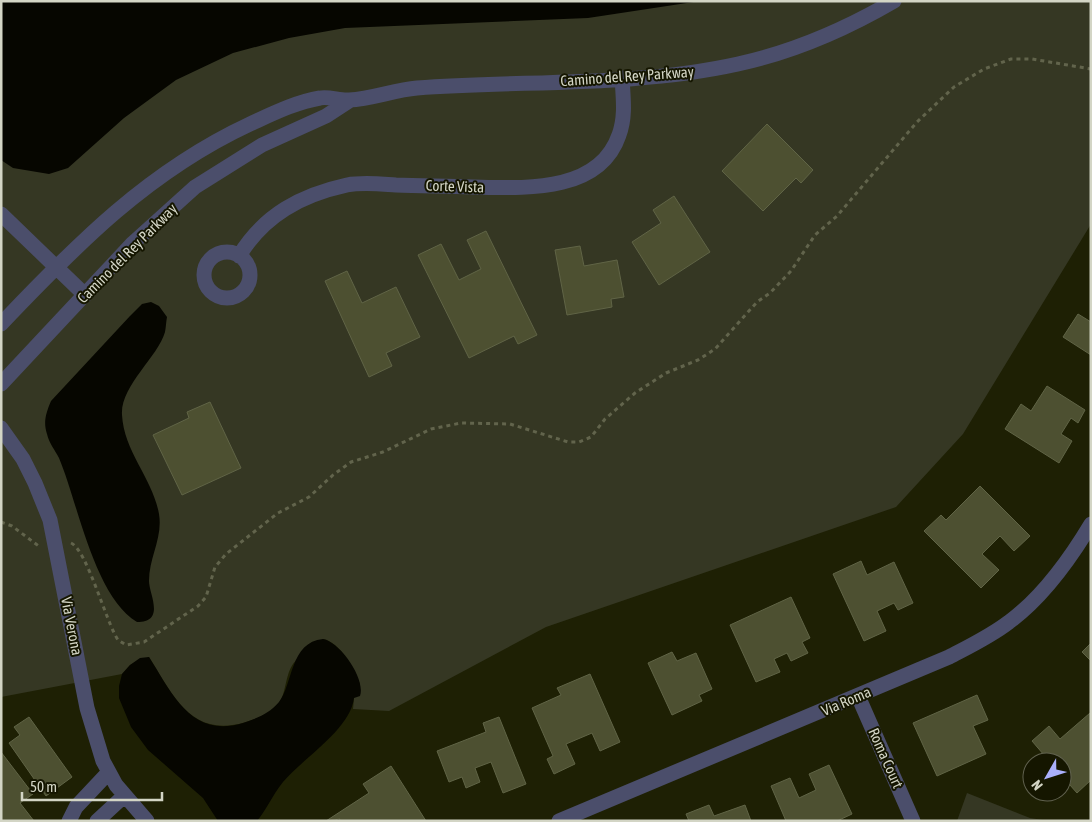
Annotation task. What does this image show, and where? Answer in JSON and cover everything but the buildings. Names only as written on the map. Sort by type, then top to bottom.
[{"type":"street","name":"Camino del Rey Parkway","points":[[1,324],[56,266],[131,198],[162,175],[211,144],[260,119],[322,97],[349,101],[416,88],[681,74],[740,64],[836,31],[894,1]]},
{"type":"street","name":"Corte Vista","points":[[239,256],[258,230],[285,208],[303,198],[348,185],[539,188],[574,178],[592,169],[604,158],[619,136],[624,111],[622,78]]},
{"type":"street","name":"Camino del Rey Parkway","points":[[1,384],[146,230],[195,187],[262,145],[326,116],[349,101]]},
{"type":"street","points":[[1,214],[85,295]]},
{"type":"street","name":"Via Verona","points":[[1,428],[23,459],[36,483],[56,546],[87,708],[108,773],[124,796],[147,821]]},
{"type":"street","name":"Via Roma","points":[[559,821],[949,657],[1010,622],[1051,581],[1091,524]]},
{"type":"street","name":"Roma Court","points":[[858,696],[913,821]]},
{"type":"street","points":[[69,821],[76,807],[108,773]]},
{"type":"street","points":[[97,821],[124,796]]},
{"type":"path","points":[[1,522],[12,526],[41,548],[68,543],[76,546],[115,636],[123,644],[138,644],[149,639],[201,604],[215,567],[234,547],[278,512],[309,497],[351,462],[383,452],[431,429],[461,423],[510,424],[558,441],[586,440],[635,393],[666,373],[698,360],[714,349],[758,302],[770,293],[791,271],[814,235],[837,216],[917,122],[954,86],[984,69],[1011,59],[1032,59],[1091,69]]},
{"type":"green space","points":[[1,1],[1091,1],[1091,224],[963,434],[896,507],[546,627],[389,711],[353,709],[354,698],[360,684],[341,651],[329,641],[323,639],[293,664],[281,700],[274,708],[256,719],[227,726],[211,724],[197,719],[186,710],[176,699],[149,657],[130,665],[122,674],[1,697]]},
{"type":"green space","points":[[967,793],[1030,818],[1049,821],[957,821]]},
{"type":"shaded area","points":[[1,1],[700,1],[588,18],[345,28],[289,38],[233,53],[176,80],[124,118],[68,168],[49,174],[13,168],[1,160]]},
{"type":"shaded area","points":[[151,302],[159,306],[167,317],[165,332],[161,342],[127,393],[122,415],[128,441],[156,501],[160,523],[149,581],[154,612],[146,621],[137,622],[122,609],[109,592],[98,571],[59,458],[48,437],[45,421],[51,401],[142,304]]},
{"type":"shaded area","points":[[323,639],[337,647],[350,662],[359,680],[360,696],[354,698],[351,710],[335,732],[283,782],[257,821],[218,821],[203,798],[148,750],[131,727],[119,698],[122,674],[140,658],[149,657],[175,698],[196,719],[210,724],[225,726],[243,723],[271,710],[279,702],[284,694],[298,656],[312,642]]}]
